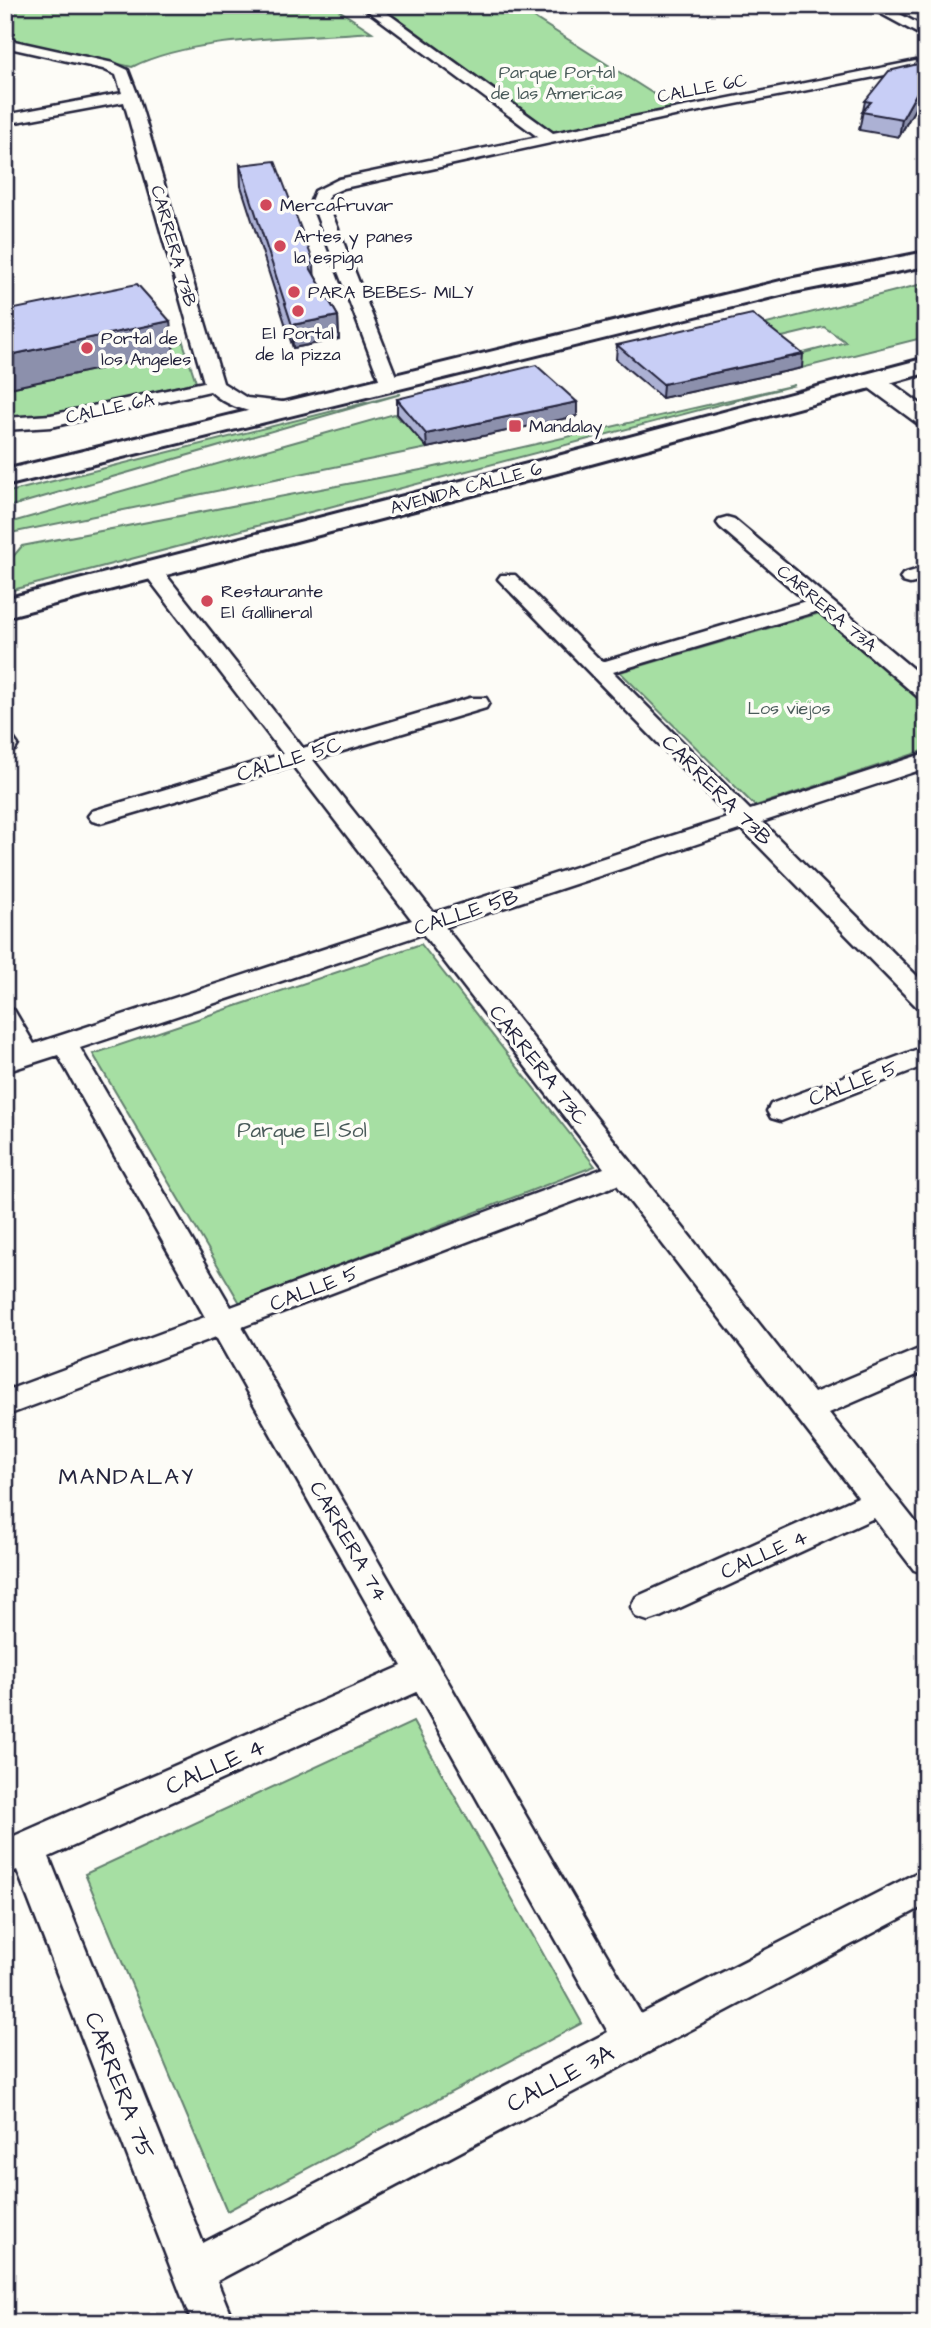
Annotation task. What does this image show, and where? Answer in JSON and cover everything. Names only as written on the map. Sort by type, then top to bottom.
[{"type":"highway","points":[[5,478],[789,286],[926,248]]},
{"type":"highway","points":[[789,286],[926,259]]},
{"type":"highway","name":"AVENIDA CALLE 6","points":[[5,608],[926,367]]},
{"type":"street","points":[[367,5],[551,139]]},
{"type":"street","points":[[872,5],[926,34]]},
{"type":"street","name":"CARRERA 73B","points":[[5,43],[117,69],[123,73],[214,385]]},
{"type":"street","name":"CALLE 6C","points":[[390,384],[319,201],[323,191],[339,184],[926,63]]},
{"type":"street","points":[[5,120],[131,96]]},
{"type":"street","points":[[873,380],[926,419]]},
{"type":"street","points":[[214,385],[232,400],[247,405],[292,408]]},
{"type":"street","name":"CALLE 6A","points":[[5,424],[51,421],[214,385]]},
{"type":"street","name":"CARRERA 73A","points":[[727,523],[926,692]]},
{"type":"street","name":"CARRERA 73C","points":[[152,570],[926,1560]]},
{"type":"street","name":"CARRERA 73B","points":[[508,579],[926,1001]]},
{"type":"street","points":[[598,670],[821,603]]},
{"type":"street","name":"CALLE 5C","points":[[100,816],[478,703]]},
{"type":"street","name":"CALLE 5B","points":[[16,1059],[926,761]]},
{"type":"street","points":[[5,1016],[16,1059]]},
{"type":"street","name":"CARRERA 74","points":[[64,1043],[634,2039]]},
{"type":"street","name":"CALLE 5","points":[[781,1111],[926,1055]]},
{"type":"street","name":"CALLE 5","points":[[5,1404],[623,1172]]},
{"type":"street","points":[[808,1409],[926,1357]]},
{"type":"street","name":"CALLE 4","points":[[648,1607],[880,1501]]},
{"type":"street","name":"CALLE 4","points":[[16,1853],[424,1673]]},
{"type":"street","name":"CARRERA 75","points":[[16,1853],[213,2323]]},
{"type":"street","name":"CALLE 3A","points":[[193,2271],[926,1885]]},
{"type":"green space","points":[[5,5],[153,5],[153,11],[228,5],[331,5],[372,32],[216,44],[185,49],[132,67],[5,38]]},
{"type":"green space","name":"Parque Portal de las Americas","points":[[379,5],[514,5],[671,105],[668,110],[554,132]]},
{"type":"green space","points":[[926,283],[926,337],[802,368],[795,362],[780,359],[846,342],[824,327],[761,342],[751,328]]},
{"type":"green space","points":[[182,339],[196,382],[64,412],[5,418],[5,389],[173,353],[165,343]]},
{"type":"green space","points":[[795,385],[5,592],[5,566],[22,546],[426,469]]},
{"type":"green space","points":[[401,394],[15,505],[5,508],[5,493]]},
{"type":"green space","points":[[394,414],[400,420],[407,418],[427,448],[11,533],[5,527],[5,524]]},
{"type":"green space","name":"Los viejos","points":[[820,613],[926,704],[926,750],[755,806],[620,672]]},
{"type":"green space","name":"Parque El Sol","points":[[421,944],[595,1166],[240,1303],[93,1054]]},
{"type":"green space","points":[[413,1722],[582,2023],[227,2211],[85,1874]]},
{"type":"building","points":[[926,62],[926,76],[902,119],[862,112],[871,102],[865,101],[889,71]]},
{"type":"building","points":[[275,161],[314,263],[308,264],[338,316],[292,325],[240,165]]},
{"type":"building","points":[[137,284],[170,321],[5,356],[5,311]]},
{"type":"building","points":[[752,314],[803,354],[663,384],[617,345]]},
{"type":"building","points":[[536,365],[577,402],[426,434],[397,399]]},
{"type":"place","name":"Mercafruvar","points":[[266,205]]},
{"type":"place","name":"Artes y panes la espiga","points":[[280,246]]},
{"type":"place","name":"PARA BEBES- MILY","points":[[294,292]]},
{"type":"place","name":"El Portal de la pizza","points":[[298,311]]},
{"type":"place","name":"Portal de los Angeles","points":[[87,348]]},
{"type":"place","name":"Mandalay","points":[[515,426]]},
{"type":"place","name":"Restaurante El Gallineral","points":[[207,601]]},
{"type":"district","name":"MANDALAY","points":[[127,1476]]}]
